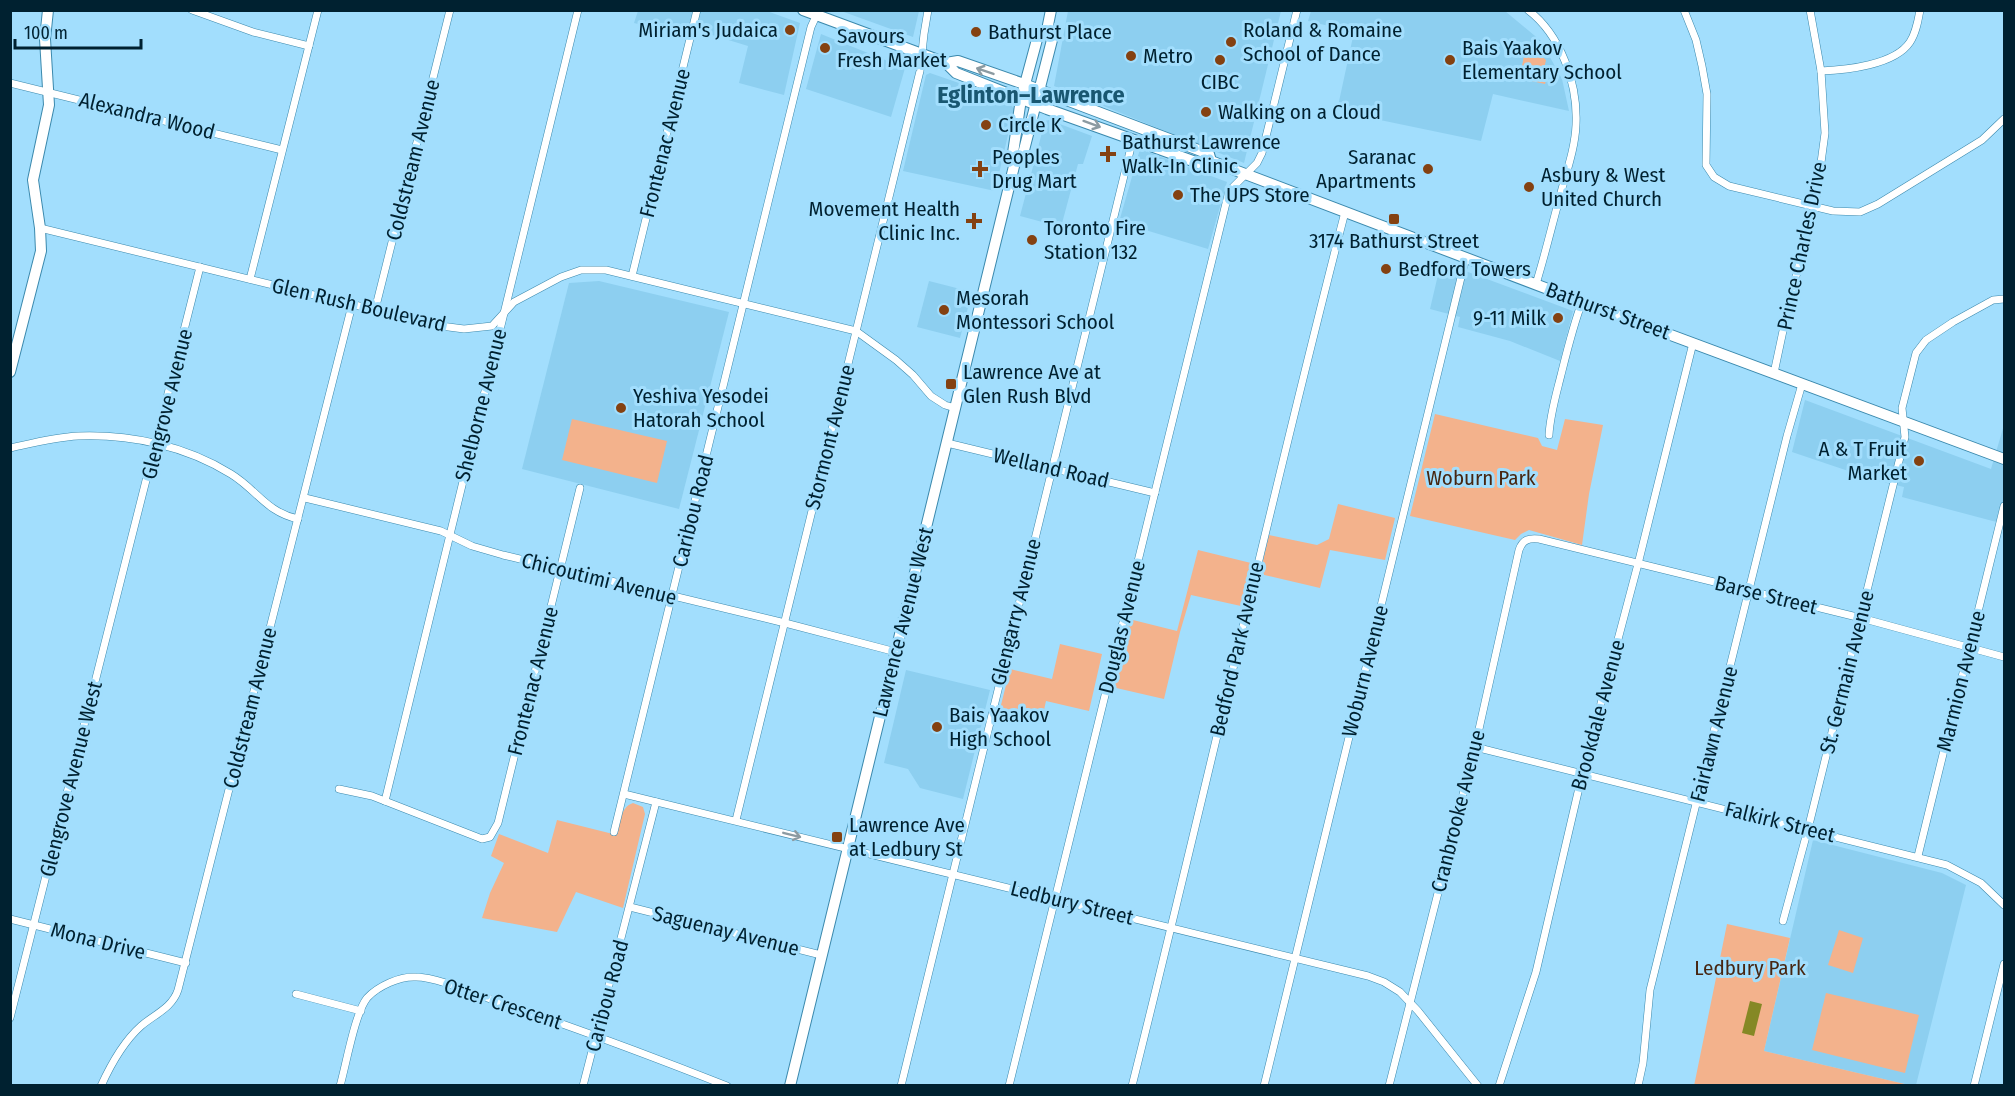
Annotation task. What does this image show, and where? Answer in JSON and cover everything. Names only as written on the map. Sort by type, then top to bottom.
[{"type":"main road","points":[[10,372],[39,260],[41,244],[33,180],[47,120],[49,92],[45,39],[48,10]]},
{"type":"main road","name":"Bathurst Street","points":[[802,10],[817,13],[946,63],[956,73],[1036,105],[1204,165],[1211,162],[1245,174],[2004,459]]},
{"type":"main road","name":"Lawrence Avenue West","points":[[790,1086],[1016,158],[1023,154],[1040,90],[1052,40],[1047,30],[1051,10]]},
{"type":"main road","name":"Lawrence Avenue West","points":[[1016,158],[1012,153],[1024,84],[1039,32],[1047,30]]},
{"type":"main road","name":"Bathurst Street","points":[[946,63],[958,61],[1024,84],[1209,154],[1211,162]]},
{"type":"street","points":[[192,10],[253,32],[309,46]]},
{"type":"street","points":[[250,279],[318,10]]},
{"type":"street","name":"Coldstream Avenue","points":[[375,310],[450,10]]},
{"type":"street","name":"Shelborne Avenue","points":[[385,801],[578,10]]},
{"type":"street","name":"Frontenac Avenue","points":[[632,276],[697,10]]},
{"type":"street","name":"Stormont Avenue","points":[[736,820],[920,71],[928,10]]},
{"type":"street","name":"Douglas Avenue","points":[[1009,1086],[1229,191],[1257,163],[1262,153],[1297,10]]},
{"type":"street","points":[[1528,10],[1537,18],[1555,43],[1570,76],[1576,123],[1570,160],[1536,284]]},
{"type":"street","points":[[1537,18],[1543,10]]},
{"type":"street","points":[[1684,10],[1696,40],[1707,94],[1705,156],[1709,171],[1729,186],[1815,207],[1848,213],[1860,212],[1878,204],[1982,141],[2004,119]]},
{"type":"street","name":"Prince Charles Drive","points":[[1774,373],[1790,298],[1815,207],[1825,133],[1821,71],[1810,10]]},
{"type":"street","points":[[1821,71],[1875,63],[1897,55],[1910,43],[1920,10]]},
{"type":"street","name":"Caribou Road","points":[[614,832],[817,13]]},
{"type":"street","name":"Alexandra Wood","points":[[10,83],[282,150]]},
{"type":"street","name":"Glengarry Avenue","points":[[901,1086],[1133,139]]},
{"type":"street","name":"Bedford Park Avenue","points":[[1132,1086],[1172,927],[1256,569],[1345,212]]},
{"type":"street","name":"Glen Rush Boulevard","points":[[40,228],[441,326],[464,328],[492,326],[514,302],[573,272],[597,270],[632,276],[856,331],[896,360],[931,396],[945,405],[956,408]]},
{"type":"street","name":"Woburn Avenue","points":[[1264,1086],[1466,257]]},
{"type":"street","name":"Glengrove Avenue","points":[[132,540],[200,267]]},
{"type":"street","name":"St. Germain Avenue","points":[[1783,921],[1905,437],[1902,408],[1916,353],[1926,340],[1953,322],[1992,300],[2004,299]]},
{"type":"street","points":[[1549,435],[1555,400],[1582,302]]},
{"type":"street","name":"Coldstream Avenue","points":[[101,1086],[129,1039],[141,1026],[174,1000],[186,963],[352,305]]},
{"type":"street","name":"Brookdale Avenue","points":[[1499,1086],[1536,972],[1582,775],[1693,343]]},
{"type":"street","name":"Fairlawn Avenue","points":[[1638,1086],[1643,1063],[1650,990],[1787,436],[1802,384]]},
{"type":"street","points":[[10,448],[76,436],[157,442],[219,467],[235,477],[268,506],[285,516],[298,519]]},
{"type":"street","name":"Welland Road","points":[[947,443],[1155,493]]},
{"type":"street","name":"Frontenac Avenue","points":[[385,801],[477,837],[483,839],[490,837],[498,823],[580,488]]},
{"type":"street","name":"Chicoutimi Avenue","points":[[305,498],[441,531],[489,552],[896,652]]},
{"type":"street","name":"Marmion Avenue","points":[[1918,856],[2004,506]]},
{"type":"street","name":"Barse Street","points":[[1527,539],[1539,539],[1750,590],[2004,657]]},
{"type":"street","name":"Cranbrooke Avenue","points":[[1389,1086],[1474,747],[1519,550],[1527,539]]},
{"type":"street","name":"Glengrove Avenue West","points":[[10,1018],[132,540]]},
{"type":"street","name":"Falkirk Street","points":[[1474,747],[1918,856],[1966,873],[1981,883],[2004,905]]},
{"type":"street","points":[[339,789],[385,801]]},
{"type":"street","name":"Ledbury Street","points":[[624,794],[1354,972],[1384,982],[1400,992],[1410,1003],[1478,1086]]},
{"type":"street","name":"Caribou Road","points":[[583,1086],[656,802]]},
{"type":"street","name":"Saguenay Avenue","points":[[630,908],[821,955]]},
{"type":"street","name":"Mona Drive","points":[[10,919],[186,963]]},
{"type":"street","points":[[1974,1086],[2004,964]]},
{"type":"street","name":"Otter Crescent","points":[[340,1086],[366,999],[383,986],[416,976],[596,1035],[727,1086]]},
{"type":"street","points":[[297,994],[361,1011]]},
{"type":"shaded area","points":[[764,10],[800,23],[784,95],[739,83],[748,46],[686,27],[683,35],[634,23],[638,11]]},
{"type":"shaded area","points":[[841,11],[919,11],[913,37]]},
{"type":"shaded area","points":[[1068,11],[1281,11],[1244,163],[1054,86]]},
{"type":"shaded area","name":"Bais Yaakov Elementary School","points":[[1311,11],[1505,11],[1541,41],[1562,79],[1569,111],[1493,94],[1481,141],[1380,120],[1338,106],[1354,32],[1308,21]]},
{"type":"shaded area","points":[[821,34],[905,68],[891,117],[806,89]]},
{"type":"shaded area","points":[[930,73],[1008,100],[1014,109],[995,191],[903,171],[926,75]]},
{"type":"shaded area","points":[[1049,120],[1092,136],[1083,164],[1078,164],[1061,227],[1020,216],[1045,121]]},
{"type":"shaded area","points":[[1140,149],[1227,182],[1208,249],[1119,222]]},
{"type":"shaded area","points":[[1441,262],[1573,311],[1560,361],[1510,341],[1458,327],[1460,317],[1430,309]]},
{"type":"shaded area","name":"Yeshiva Yesodei Hatorah School","points":[[599,281],[729,312],[679,509],[522,469],[569,283]]},
{"type":"shaded area","name":"Mesorah Montessori School","points":[[929,281],[972,292],[960,338],[917,327]]},
{"type":"shaded area","points":[[1805,400],[1991,469],[2004,425],[2004,524],[1902,497],[1904,487],[1878,481],[1792,452]]},
{"type":"shaded area","name":"Bais Yaakov High School","points":[[906,670],[990,690],[963,799],[920,788],[908,769],[884,763]]},
{"type":"shaded area","points":[[1813,840],[1942,873],[1966,885],[1916,1085],[1764,1051]]},
{"type":"shaded area","points":[[1750,1001],[1762,1004],[1754,1036],[1742,1033]]},
{"type":"green space","points":[[1530,46],[1546,60],[1544,69],[1534,68],[1549,70],[1545,84],[1523,79],[1520,76],[1524,56]]},
{"type":"green space","name":"Woburn Park","points":[[1435,414],[1538,438],[1542,446],[1557,450],[1565,419],[1603,425],[1589,494],[1582,545],[1529,530],[1515,540],[1410,516]]},
{"type":"green space","points":[[572,419],[667,441],[657,483],[562,460]]},
{"type":"green space","name":"Woburn Park","points":[[1338,504],[1395,518],[1385,560],[1330,550],[1320,588],[1260,574],[1269,535],[1317,545],[1329,539]]},
{"type":"green space","points":[[1198,550],[1251,563],[1241,606],[1191,595],[1164,699],[1112,687],[1129,619],[1177,631]]},
{"type":"green space","points":[[1060,644],[1102,654],[1089,711],[1046,701],[1042,719],[1000,709],[1010,669],[1052,679]]},
{"type":"green space","points":[[633,803],[643,807],[645,814],[623,908],[576,892],[557,932],[482,918],[490,893],[504,863],[491,856],[499,834],[548,853],[557,820],[617,835],[625,808]]},
{"type":"green space","name":"Ledbury Park","points":[[1727,924],[1790,938],[1764,1051],[1909,1085],[1694,1086]]},
{"type":"green space","points":[[1839,930],[1863,938],[1853,973],[1828,965]]},
{"type":"green space","points":[[1826,993],[1919,1015],[1905,1073],[1812,1050]]},
{"type":"place","name":"Miriam's Judaica","points":[[790,30]]},
{"type":"place","name":"Bathurst Place","points":[[976,32]]},
{"type":"place","name":"Roland & Romaine School of Dance","points":[[1231,42]]},
{"type":"place","name":"Savours Fresh Market","points":[[825,48]]},
{"type":"place","name":"Metro","points":[[1131,56]]},
{"type":"place","name":"CIBC","points":[[1220,60]]},
{"type":"place","name":"Bais Yaakov Elementary School","points":[[1450,60]]},
{"type":"place","name":"Walking on a Cloud","points":[[1206,112]]},
{"type":"place","name":"Circle K","points":[[986,125]]},
{"type":"place","name":"Bathurst Lawrence Walk-In Clinic","points":[[1108,154]]},
{"type":"place","name":"Peoples Drug Mart","points":[[980,169]]},
{"type":"place","name":"Saranac Apartments","points":[[1428,169]]},
{"type":"place","name":"Asbury & West United Church","points":[[1529,187]]},
{"type":"place","name":"The UPS Store","points":[[1178,195]]},
{"type":"place","name":"3174 Bathurst Street","points":[[1394,219]]},
{"type":"place","name":"Movement Health Clinic Inc.","points":[[974,221]]},
{"type":"place","name":"Toronto Fire Station 132","points":[[1032,240]]},
{"type":"place","name":"Bedford Towers","points":[[1386,269]]},
{"type":"place","name":"Mesorah Montessori School","points":[[944,310]]},
{"type":"place","name":"9-11 Milk","points":[[1558,318]]},
{"type":"place","name":"Lawrence Ave at Glen Rush Blvd","points":[[951,384]]},
{"type":"place","name":"Yeshiva Yesodei Hatorah School","points":[[621,408]]},
{"type":"place","name":"A & T Fruit Market","points":[[1919,461]]},
{"type":"place","name":"Bais Yaakov High School","points":[[937,727]]},
{"type":"place","name":"Lawrence Ave at Ledbury St","points":[[837,837]]},
{"type":"district","name":"Eglinton–Lawrence","points":[[1031,95]]}]
